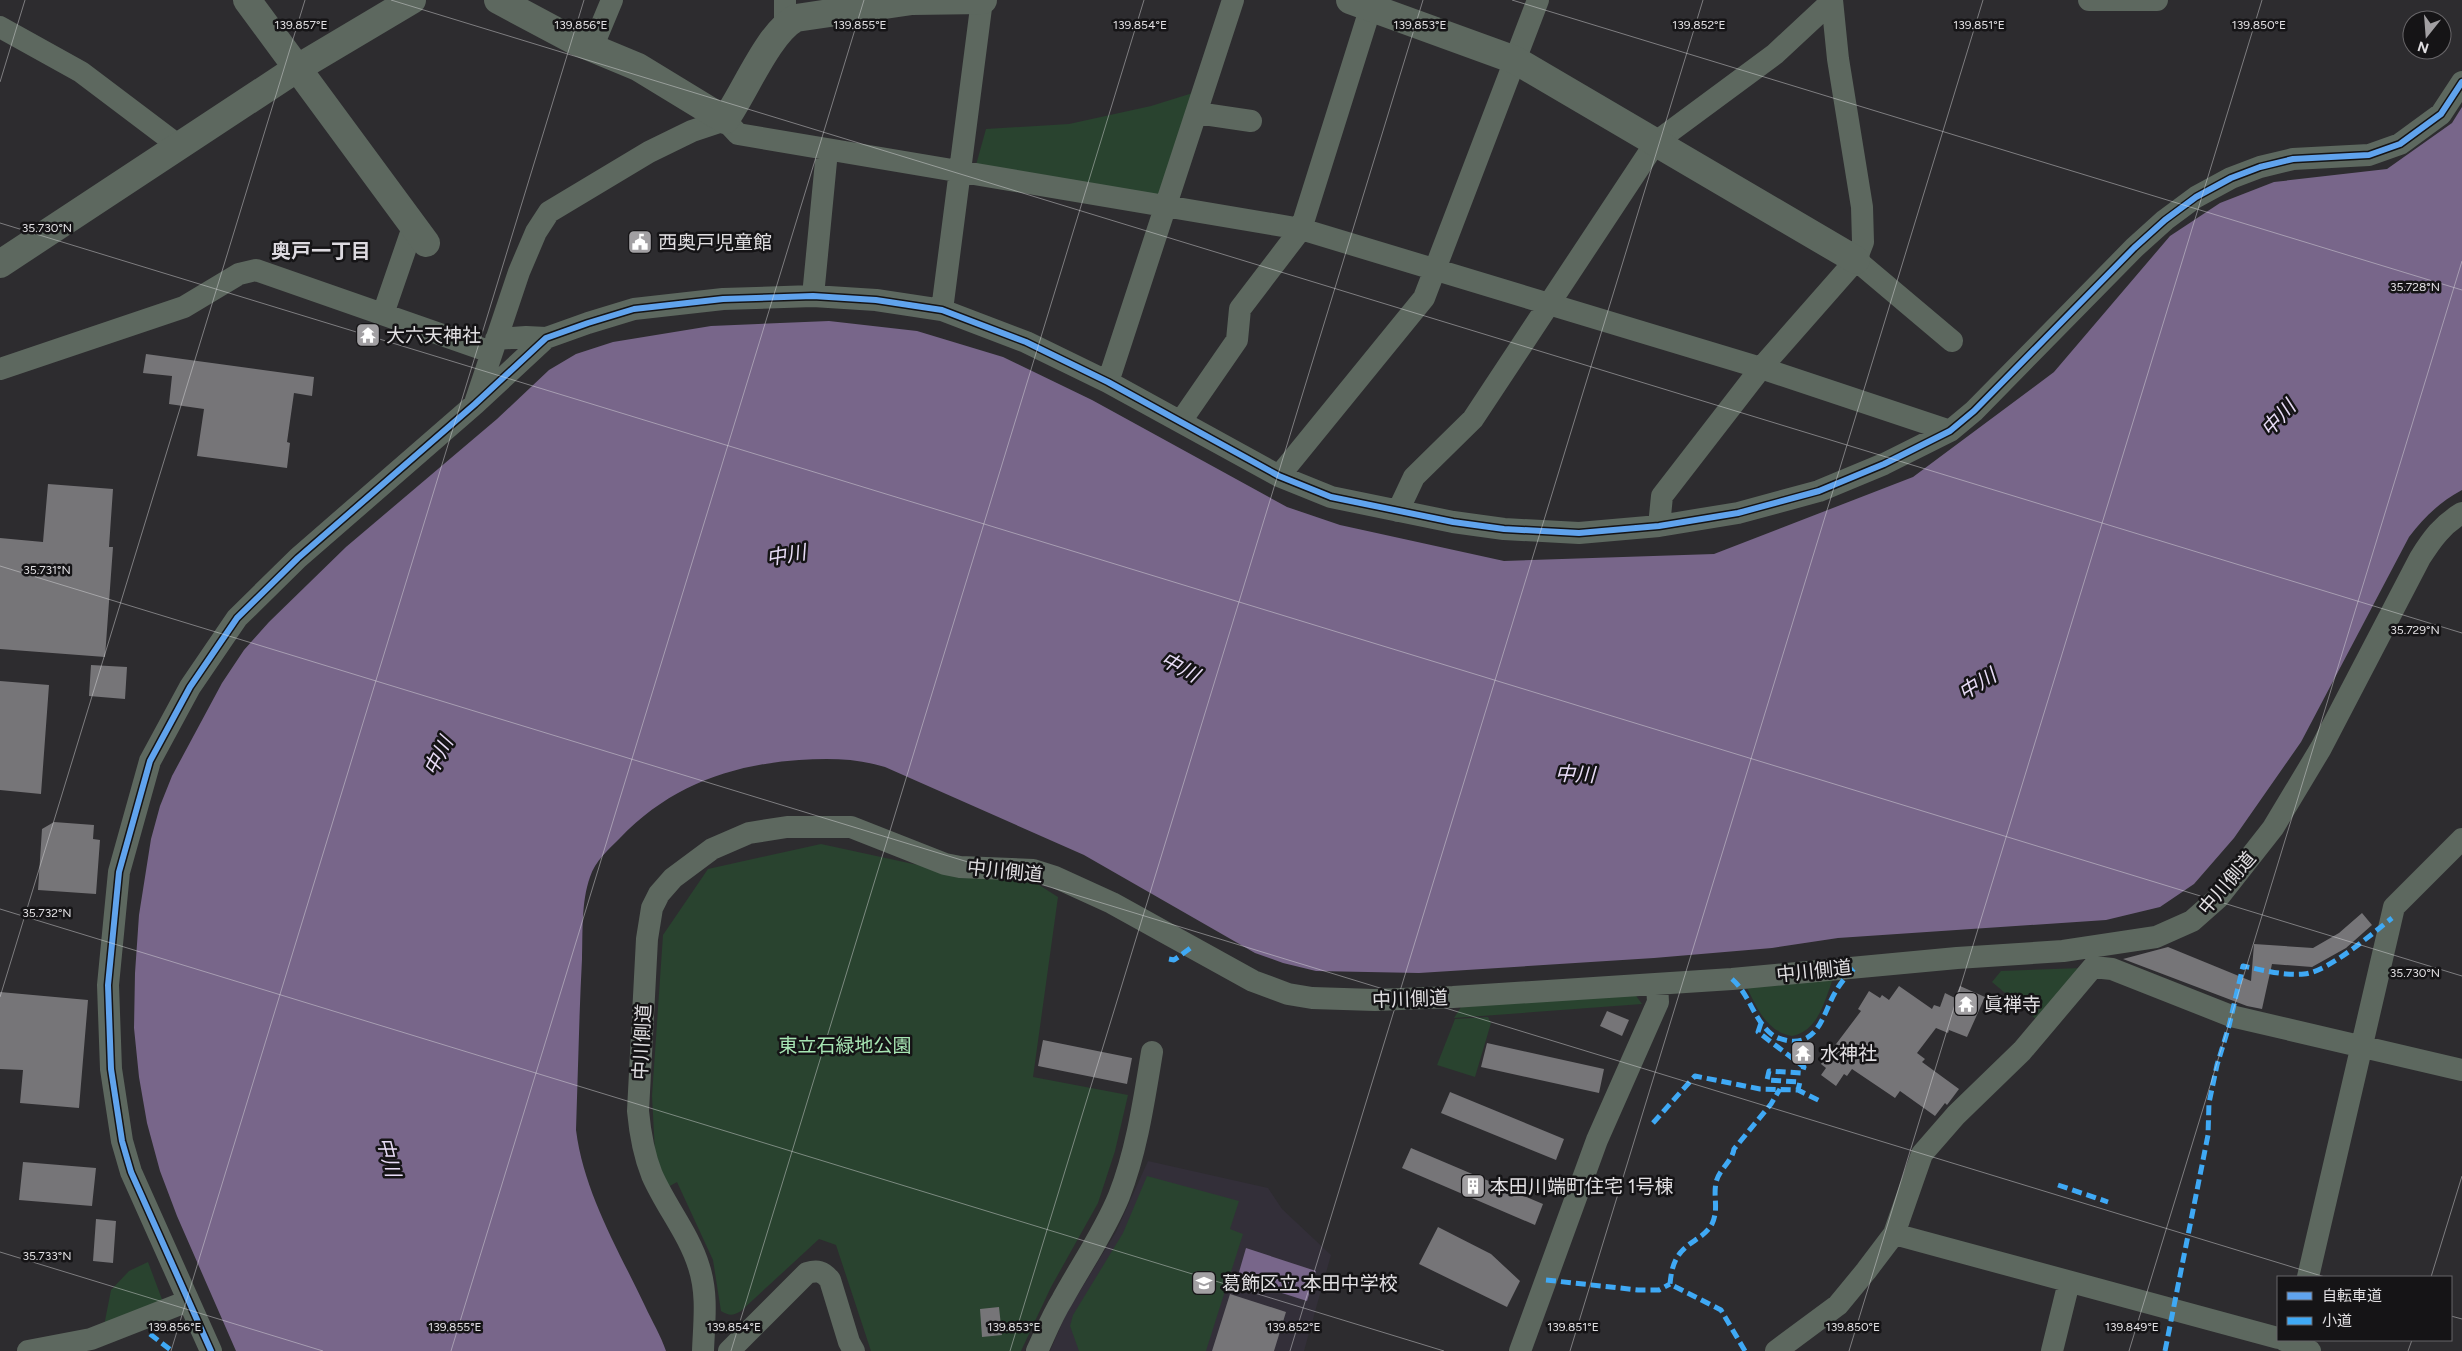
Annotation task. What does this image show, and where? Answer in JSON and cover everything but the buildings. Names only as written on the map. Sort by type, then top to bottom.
[{"type":"street","points":[[247,0],[420,235],[383,314]]},
{"type":"street","points":[[0,264],[296,69],[412,0]]},
{"type":"street","points":[[498,0],[592,48],[638,67],[725,120],[738,134],[827,151],[1167,205],[1301,229],[1550,303],[1701,352],[1762,368],[1950,431]]},
{"type":"street","points":[[592,48],[612,0]]},
{"type":"street","points":[[475,404],[493,346],[536,232],[549,212],[649,152],[692,131],[725,120],[785,12],[810,15],[912,1],[983,0],[962,172],[942,310]]},
{"type":"street","points":[[1108,382],[1233,0]]},
{"type":"street","points":[[1279,476],[1424,298],[1538,0]]},
{"type":"street","points":[[1398,511],[1414,477],[1473,419],[1656,142],[1775,54],[1832,0]]},
{"type":"street","points":[[1659,526],[1662,496],[1762,368],[1856,260],[1864,242],[1862,207],[1838,59],[1832,0]]},
{"type":"street","points":[[2088,0],[2156,0]]},
{"type":"street","points":[[1181,421],[1237,340],[1240,309],[1301,229],[1364,2],[1515,60],[1856,260],[1952,341]]},
{"type":"street","points":[[0,27],[81,72],[179,146]]},
{"type":"street","points":[[0,369],[184,307],[239,274],[256,270],[383,314],[493,346],[526,337],[546,338],[634,309],[723,299],[813,296],[876,300],[942,310],[1026,342],[1108,382],[1279,476],[1331,497],[1453,522],[1532,531],[1579,534],[1659,526],[1738,513],[1819,491],[1884,464],[1950,431],[1974,411],[2134,248],[2164,220],[2196,197],[2231,178],[2260,167],[2293,159],[2369,155],[2400,144],[2441,114],[2462,82]]},
{"type":"street","points":[[1197,113],[1251,121]]},
{"type":"street","points":[[813,296],[827,151]]},
{"type":"street","points":[[211,1351],[131,1172],[122,1141],[111,1069],[108,985],[119,872],[150,761],[190,687],[237,618],[298,558],[475,404],[546,338]]},
{"type":"street","name":"中川側道","points":[[703,1351],[706,1324],[700,1268],[652,1175],[638,1111],[647,939],[652,908],[673,878],[712,849],[749,833],[787,827],[843,826],[870,834],[945,864],[960,867],[1032,870],[1056,877],[1112,902],[1253,981],[1288,994],[1342,1000],[1404,1000],[1657,984],[2071,950],[2156,937],[2192,922],[2218,898],[2273,828],[2321,748],[2420,558],[2445,523],[2462,513]]},
{"type":"street","points":[[2308,1276],[2394,907],[2462,839]]},
{"type":"street","points":[[1776,1351],[1838,1305],[1894,1234],[1922,1154],[1956,1115],[2022,1051],[2093,967],[2112,969],[2231,1016],[2462,1070]]},
{"type":"street","points":[[1520,1351],[1597,1140],[1658,1002],[1657,984]]},
{"type":"street","points":[[1037,1351],[1061,1301],[1106,1224],[1119,1196],[1137,1133],[1152,1052]]},
{"type":"street","points":[[1894,1234],[2277,1340]]},
{"type":"street","points":[[729,1351],[807,1273],[816,1270],[825,1274],[830,1280],[848,1342],[854,1351]]},
{"type":"street","points":[[2052,1351],[2070,1282]]},
{"type":"street","points":[[28,1351],[90,1339],[188,1302]]},
{"type":"street","points":[[706,1324],[719,1338],[724,1340],[751,1327]]},
{"type":"shaded area","name":"葛飾区立 本田中学校","points":[[1148,1161],[1268,1188],[1282,1209],[1331,1255],[1304,1351],[1050,1351],[1066,1314],[1116,1232]]},
{"type":"green space","points":[[1196,92],[1163,197],[976,165],[986,129],[1069,124],[1151,106]]},
{"type":"green space","name":"東立石緑地公園","points":[[821,844],[964,875],[1040,881],[1039,885],[1058,897],[1033,1077],[1128,1095],[1115,1151],[1098,1203],[1051,1287],[1021,1351],[871,1351],[836,1245],[819,1239],[741,1311],[731,1315],[724,1313],[721,1311],[713,1260],[677,1182],[668,1187],[655,1153],[652,1096],[663,935],[708,869]]},
{"type":"green space","points":[[2083,968],[2038,1021],[1992,982],[2001,971]]},
{"type":"green space","points":[[1834,976],[1824,1004],[1815,1021],[1809,1028],[1792,1036],[1775,1029],[1768,1023],[1758,1009],[1745,984]]},
{"type":"green space","points":[[1634,993],[1642,1004],[1454,1018],[1461,1007]]},
{"type":"green space","points":[[1488,1017],[1491,1023],[1475,1077],[1437,1065],[1455,1019]]},
{"type":"green space","points":[[1147,1176],[1239,1201],[1230,1229],[1243,1234],[1206,1351],[1079,1351],[1070,1326],[1073,1315],[1123,1233]]},
{"type":"green space","points":[[148,1262],[163,1302],[104,1326],[111,1290],[129,1271]]},
{"type":"water","name":"中川","points":[[2462,107],[2462,490],[2433,511],[2409,537],[2301,742],[2234,838],[2194,884],[2160,907],[2106,920],[1838,938],[1772,948],[1654,958],[1419,973],[1316,971],[1283,963],[1255,953],[1084,855],[885,767],[853,760],[831,759],[799,760],[748,767],[725,773],[680,792],[639,820],[611,846],[599,861],[592,871],[585,897],[576,1130],[580,1153],[586,1176],[603,1220],[666,1351],[236,1351],[177,1216],[160,1171],[147,1123],[139,1077],[134,1028],[139,915],[151,839],[160,806],[172,776],[222,683],[244,650],[269,622],[346,547],[497,419],[549,370],[576,354],[613,342],[711,326],[829,321],[917,331],[1003,357],[1092,400],[1287,507],[1340,525],[1504,561],[1714,554],[1913,477],[2054,372],[2170,236],[2220,203],[2274,182],[2387,169],[2452,123]]},
{"type":"water","points":[[1246,1248],[1316,1271],[1307,1301],[1237,1279]]},
{"type":"marked path","points":[[2165,1351],[2208,1135],[2209,1103],[2243,966],[2289,974],[2314,972],[2350,951],[2392,918]]},
{"type":"marked path","points":[[1169,959],[1174,960],[1192,947]]},
{"type":"marked path","points":[[1732,979],[1743,992],[1759,1020],[1769,1032],[1774,1036],[1790,1041],[1800,1040],[1815,1032],[1838,988],[1856,967]]},
{"type":"marked path","points":[[1761,1023],[1758,1032],[1804,1067],[1802,1073],[1769,1071],[1767,1080],[1800,1082],[1798,1090]]},
{"type":"marked path","points":[[1653,1123],[1695,1076],[1760,1089],[1798,1090],[1822,1102]]},
{"type":"marked path","points":[[1745,1351],[1721,1310],[1670,1284],[1670,1280],[1678,1256],[1712,1224],[1716,1208],[1715,1193],[1719,1174],[1731,1158],[1734,1149],[1771,1104],[1780,1089]]},
{"type":"marked path","points":[[2058,1185],[2108,1202]]},
{"type":"marked path","points":[[1546,1280],[1638,1290],[1659,1290],[1670,1284]]},
{"type":"marked path","points":[[150,1334],[172,1351]]},
{"type":"cycle path","points":[[211,1351],[131,1172],[122,1141],[111,1069],[108,985],[119,872],[150,761],[190,687],[237,618],[298,558],[475,404],[546,338],[634,309],[723,299],[813,296],[876,300],[942,310],[1026,342],[1108,382],[1279,476],[1331,497],[1453,522],[1504,529],[1579,533],[1659,526],[1738,513],[1819,491],[1884,464],[1950,431],[1974,411],[2134,248],[2165,220],[2196,197],[2231,178],[2260,167],[2293,159],[2369,155],[2400,144],[2441,114],[2462,82]]},
{"type":"place","name":"西奥戸児童館","points":[[640,242]]},
{"type":"place","name":"大六天神社","points":[[368,335]]},
{"type":"place","name":"眞禅寺","points":[[1966,1004]]},
{"type":"place","name":"水神社","points":[[1803,1053]]},
{"type":"place","name":"本田川端町住宅 1号棟","points":[[1473,1186]]},
{"type":"place","name":"葛飾区立 本田中学校","points":[[1204,1283]]},
{"type":"district","name":"奥戸一丁目","points":[[321,251]]}]
